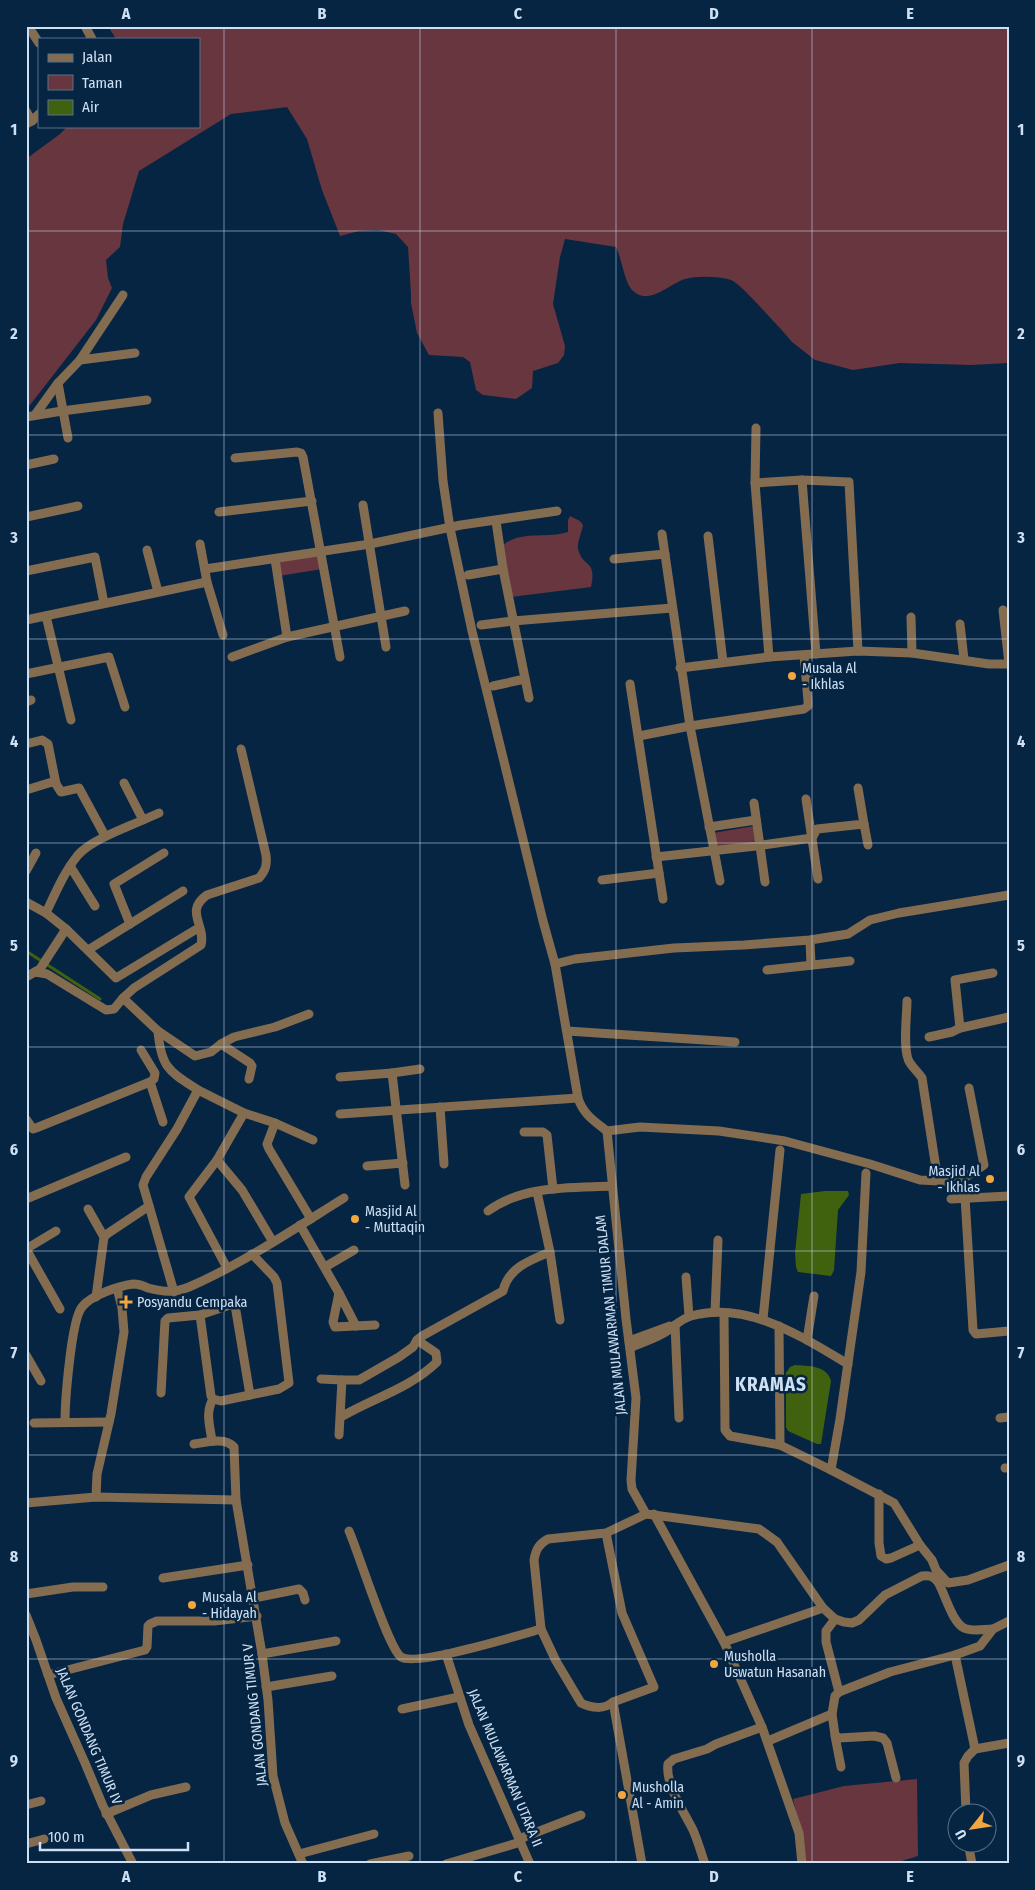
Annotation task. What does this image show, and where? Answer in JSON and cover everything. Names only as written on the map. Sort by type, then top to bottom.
[{"type":"street","points":[[28,26],[38,41]]},
{"type":"street","points":[[84,26],[91,38]]},
{"type":"street","points":[[26,111],[32,120]]},
{"type":"street","points":[[31,416],[80,360],[123,295]]},
{"type":"street","points":[[80,360],[135,353]]},
{"type":"street","points":[[58,384],[68,438]]},
{"type":"street","points":[[31,416],[148,400]]},
{"type":"street","points":[[438,413],[443,481],[450,528],[472,631],[555,964],[578,1098],[586,1114],[606,1131],[640,1127],[719,1131],[785,1141],[920,1180],[958,1182],[984,1166],[969,1088]]},
{"type":"street","points":[[756,428],[755,483],[769,657]]},
{"type":"street","points":[[235,458],[301,453],[312,501],[340,657]]},
{"type":"street","points":[[26,465],[54,459]]},
{"type":"street","points":[[755,483],[802,480],[849,482],[858,651]]},
{"type":"street","points":[[802,480],[816,654]]},
{"type":"street","points":[[219,512],[312,501]]},
{"type":"street","points":[[363,505],[386,646]]},
{"type":"street","points":[[26,517],[78,506]]},
{"type":"street","points":[[205,569],[370,544],[450,528],[557,511]]},
{"type":"street","points":[[496,520],[503,569],[529,698]]},
{"type":"street","points":[[662,534],[680,668],[720,881]]},
{"type":"street","points":[[708,536],[723,662]]},
{"type":"street","points":[[200,544],[207,582],[223,635]]},
{"type":"street","points":[[147,550],[158,592]]},
{"type":"street","points":[[614,559],[665,554]]},
{"type":"street","points":[[26,571],[95,557],[104,602]]},
{"type":"street","points":[[274,559],[287,637]]},
{"type":"street","points":[[468,575],[503,569]]},
{"type":"street","points":[[26,620],[104,602],[207,582]]},
{"type":"street","points":[[481,625],[513,620],[672,608]]},
{"type":"street","points":[[680,668],[769,657],[858,651],[912,653],[989,664],[1009,664],[1003,610]]},
{"type":"street","points":[[232,656],[287,637],[405,611]]},
{"type":"street","points":[[46,616],[71,720]]},
{"type":"street","points":[[911,617],[912,653]]},
{"type":"street","points":[[960,624],[964,659]]},
{"type":"street","points":[[639,736],[690,726],[804,709],[808,706],[808,701],[804,655]]},
{"type":"street","points":[[26,674],[111,658],[124,707]]},
{"type":"street","points":[[494,686],[525,679]]},
{"type":"street","points":[[630,684],[663,899]]},
{"type":"street","points":[[26,744],[42,740],[48,744],[56,784],[61,792],[79,788],[105,836]]},
{"type":"street","points":[[38,970],[106,1010],[114,1008],[134,988],[201,946],[202,939],[195,913],[201,899],[207,895],[260,878],[267,866],[241,749]]},
{"type":"street","points":[[26,790],[52,782],[56,784]]},
{"type":"street","points":[[124,783],[140,821]]},
{"type":"street","points":[[858,788],[868,845]]},
{"type":"street","points":[[806,799],[818,879]]},
{"type":"street","points":[[754,803],[765,882]]},
{"type":"street","points":[[46,913],[70,866],[80,854],[105,836],[159,813]]},
{"type":"street","points":[[709,827],[756,820]]},
{"type":"street","points":[[812,838],[817,829],[864,824]]},
{"type":"street","points":[[656,857],[812,838]]},
{"type":"street","points":[[26,871],[36,853]]},
{"type":"street","points":[[130,924],[114,884],[164,853]]},
{"type":"street","points":[[70,866],[95,906]]},
{"type":"street","points":[[602,880],[659,873]]},
{"type":"street","points":[[88,950],[183,890]]},
{"type":"street","points":[[555,964],[575,958],[674,948],[810,940],[848,934],[870,920],[899,913],[1009,895]]},
{"type":"street","points":[[26,902],[46,913],[66,929],[116,978],[195,930]]},
{"type":"street","points":[[26,977],[38,970],[66,929]]},
{"type":"street","points":[[810,940],[811,965]]},
{"type":"street","points":[[767,970],[850,961]]},
{"type":"street","points":[[960,1028],[955,980],[993,973]]},
{"type":"street","points":[[123,998],[158,1031],[195,1056],[211,1052],[234,1037],[275,1027],[310,1014]]},
{"type":"street","points":[[908,1001],[906,1055],[922,1078],[938,1181]]},
{"type":"street","points":[[929,1037],[1009,1017]]},
{"type":"street","points":[[158,1031],[164,1060],[172,1074],[198,1090],[244,1113],[275,1123],[313,1140]]},
{"type":"street","points":[[567,1031],[735,1042]]},
{"type":"street","points":[[221,1044],[250,1063],[252,1066],[249,1079]]},
{"type":"street","points":[[26,1119],[33,1129],[150,1082],[154,1079],[154,1074],[141,1050]]},
{"type":"street","points":[[340,1077],[420,1070]]},
{"type":"street","points":[[392,1073],[406,1185]]},
{"type":"street","points":[[150,1082],[163,1122]]},
{"type":"street","points":[[174,1292],[143,1186],[146,1177],[198,1090]]},
{"type":"street","points":[[340,1114],[578,1098]]},
{"type":"street","points":[[440,1107],[444,1164]]},
{"type":"street","points":[[227,1268],[189,1197],[217,1160],[244,1113]]},
{"type":"street","points":[[275,1123],[267,1144],[311,1219]]},
{"type":"street","name":"JALAN MULAWARMAN TIMUR DALAM","points":[[606,1131],[636,1398],[632,1489],[650,1514],[724,1642],[768,1741],[799,1833],[802,1864]]},
{"type":"street","points":[[524,1132],[543,1132],[546,1135],[553,1189]]},
{"type":"street","points":[[763,1319],[780,1150]]},
{"type":"street","points":[[26,1198],[126,1157]]},
{"type":"street","points":[[217,1160],[242,1190],[272,1242]]},
{"type":"street","points":[[367,1166],[403,1163]]},
{"type":"street","points":[[830,1470],[861,1272],[866,1172]]},
{"type":"street","points":[[488,1211],[518,1196],[537,1192],[553,1189],[612,1186]]},
{"type":"street","points":[[537,1192],[550,1252],[560,1320]]},
{"type":"street","points":[[950,1199],[1009,1196]]},
{"type":"street","points":[[965,1197],[973,1330],[976,1334],[1009,1331]]},
{"type":"street","points":[[65,1422],[65,1396],[78,1315],[80,1308],[85,1303],[117,1288],[136,1284],[161,1292],[174,1292],[227,1268],[344,1198]]},
{"type":"street","points":[[104,1237],[149,1206]]},
{"type":"street","points":[[88,1209],[104,1237],[96,1297]]},
{"type":"street","points":[[300,1225],[339,1292],[356,1326]]},
{"type":"street","points":[[56,1231],[26,1249],[60,1309]]},
{"type":"street","points":[[718,1240],[725,1430],[727,1434],[780,1445],[889,1499],[898,1508],[920,1545],[932,1560],[936,1570],[948,1583],[968,1580],[1009,1565]]},
{"type":"street","points":[[325,1267],[354,1250]]},
{"type":"street","points":[[321,1379],[359,1380],[413,1347],[418,1340],[503,1291],[505,1281],[516,1269],[550,1252]]},
{"type":"street","points":[[213,1399],[221,1401],[250,1395],[284,1387],[289,1383],[290,1378],[277,1283],[274,1277],[252,1254]]},
{"type":"street","points":[[686,1277],[689,1316]]},
{"type":"street","points":[[96,1496],[97,1474],[124,1332],[122,1308],[117,1288]]},
{"type":"street","points":[[339,1292],[333,1325],[337,1328],[375,1324]]},
{"type":"street","points":[[807,1340],[814,1296]]},
{"type":"street","points":[[161,1393],[164,1321],[168,1318],[200,1315],[230,1305],[235,1306],[250,1395]]},
{"type":"street","points":[[629,1344],[662,1334],[689,1316],[720,1312],[763,1319],[807,1340],[848,1364]]},
{"type":"street","points":[[200,1315],[211,1396],[213,1399]]},
{"type":"street","points":[[675,1325],[679,1418]]},
{"type":"street","points":[[779,1326],[780,1445]]},
{"type":"street","points":[[340,1417],[403,1387],[425,1373],[437,1362],[436,1353],[418,1340]]},
{"type":"street","points":[[26,1355],[41,1381]]},
{"type":"street","points":[[339,1435],[342,1380]]},
{"type":"street","points":[[194,1444],[212,1441],[208,1407],[213,1399]]},
{"type":"street","points":[[34,1423],[108,1422]]},
{"type":"street","name":"JALAN GONDANG TIMUR V","points":[[212,1441],[230,1444],[234,1448],[236,1500],[257,1616],[266,1687],[273,1776],[286,1823],[303,1864]]},
{"type":"street","points":[[878,1494],[881,1556],[886,1559],[892,1558],[920,1545]]},
{"type":"street","points":[[26,1503],[96,1496],[236,1500]]},
{"type":"street","points":[[606,1533],[622,1613],[654,1687],[613,1702],[610,1705],[588,1706],[581,1703],[556,1661],[541,1629],[534,1560],[535,1552],[540,1543],[548,1539],[606,1533],[650,1514],[759,1529],[777,1542],[823,1608],[835,1619],[844,1622],[852,1623],[859,1620],[885,1594],[922,1576],[929,1575],[938,1582],[954,1617],[964,1628],[971,1630],[993,1629],[1009,1621]]},
{"type":"street","points":[[349,1531],[366,1578],[398,1654],[406,1659],[412,1660],[446,1654],[541,1629]]},
{"type":"street","points":[[163,1578],[248,1565]]},
{"type":"street","points":[[26,1594],[73,1587],[104,1587]]},
{"type":"street","points":[[254,1598],[299,1589],[303,1593],[305,1600]]},
{"type":"street","points":[[724,1642],[823,1608]]},
{"type":"street","name":"JALAN GONDANG TIMUR IV","points":[[26,1615],[56,1698],[106,1814],[133,1864]]},
{"type":"street","points":[[48,1675],[145,1650],[147,1647],[148,1625],[157,1621],[214,1621],[257,1616]]},
{"type":"street","points":[[835,1619],[826,1631],[826,1642],[837,1694],[832,1714],[841,1767]]},
{"type":"street","points":[[837,1694],[890,1672],[956,1655],[980,1646],[993,1629]]},
{"type":"street","points":[[262,1654],[336,1642]]},
{"type":"street","name":"JALAN MULAWARMAN UTARA II","points":[[446,1654],[469,1725],[530,1864]]},
{"type":"street","points":[[956,1655],[975,1749]]},
{"type":"street","points":[[266,1687],[332,1676]]},
{"type":"street","points":[[402,1709],[459,1697]]},
{"type":"street","points":[[613,1702],[642,1864]]},
{"type":"street","points":[[768,1741],[832,1714]]},
{"type":"street","points":[[705,1864],[694,1833],[670,1782],[667,1771],[668,1764],[674,1759],[707,1749],[762,1727]]},
{"type":"street","points":[[836,1736],[842,1739],[874,1736],[884,1738],[896,1778]]},
{"type":"street","points":[[966,1802],[964,1763],[968,1756],[975,1749],[1009,1743]]},
{"type":"street","points":[[106,1814],[150,1795],[186,1787]]},
{"type":"street","points":[[26,1805],[41,1801]]},
{"type":"street","points":[[446,1864],[520,1840],[580,1815]]},
{"type":"street","points":[[299,1854],[374,1834]]},
{"type":"street","points":[[26,1844],[44,1839]]},
{"type":"street","points":[[370,1864],[409,1856]]},
{"type":"green space","points":[[108,26],[1009,26],[1009,363],[971,365],[900,363],[853,370],[815,360],[792,342],[748,294],[731,280],[714,277],[690,278],[659,293],[645,296],[638,295],[629,286],[616,247],[565,239],[560,257],[553,304],[565,346],[564,355],[558,363],[533,371],[532,388],[516,399],[483,395],[476,390],[470,362],[463,357],[429,355],[417,333],[411,303],[408,247],[396,234],[378,230],[359,231],[340,236],[322,190],[307,139],[287,107],[231,114],[139,171],[123,224],[120,247],[106,260],[108,278],[112,288],[96,320],[30,405],[26,407],[26,159],[66,128],[200,128],[200,38],[115,38]]},
{"type":"green space","points":[[570,516],[580,521],[583,525],[578,549],[580,555],[591,568],[591,587],[511,597],[503,545],[510,540],[526,536],[568,532]]},
{"type":"green space","points":[[319,553],[322,569],[279,576],[277,560]]},
{"type":"green space","points":[[754,826],[756,841],[716,848],[713,833]]},
{"type":"green space","points":[[917,1779],[918,1856],[892,1864],[806,1864],[793,1799],[844,1786]]},
{"type":"water","points":[[848,1191],[849,1195],[838,1210],[834,1270],[831,1276],[798,1272],[795,1253],[801,1194]]},
{"type":"water","points":[[795,1365],[821,1369],[826,1372],[831,1381],[821,1444],[788,1431],[786,1427],[786,1373],[790,1367]]},
{"type":"waterway","points":[[26,951],[100,999]]},
{"type":"place","name":"Musala Al - Ikhlas","points":[[792,676]]},
{"type":"place","name":"Masjid Al - Ikhlas","points":[[990,1179]]},
{"type":"place","name":"Masjid Al - Muttaqin","points":[[355,1219]]},
{"type":"place","name":"Posyandu Cempaka","points":[[126,1302]]},
{"type":"place","name":"Musala Al - Hidayah","points":[[192,1605]]},
{"type":"place","name":"Musholla Uswatun Hasanah","points":[[714,1664]]},
{"type":"place","name":"Musholla Al - Amin","points":[[622,1795]]},
{"type":"district","name":"KRAMAS","points":[[771,1384]]}]
